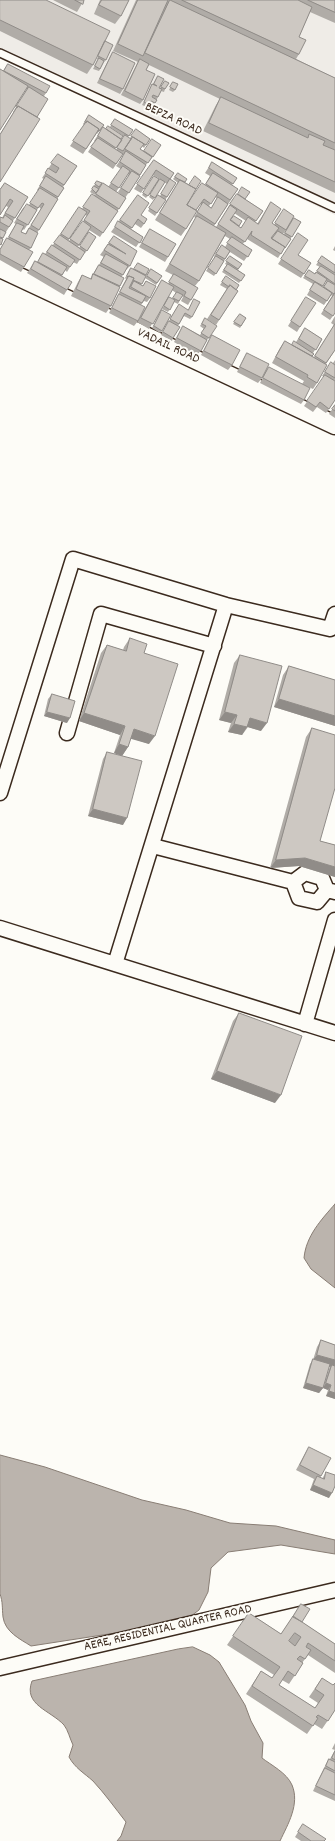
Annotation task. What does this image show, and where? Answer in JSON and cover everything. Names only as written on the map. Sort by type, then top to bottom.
[{"type":"street","name":"VADAIL ROAD","points":[[0,268],[335,425]]},
{"type":"street","points":[[0,793],[73,559],[226,605],[330,629],[335,614]]},
{"type":"street","points":[[115,964],[153,846],[226,605]]},
{"type":"street","points":[[67,733],[101,614],[214,646]]},
{"type":"street","points":[[153,846],[293,882]]},
{"type":"street","points":[[305,873],[322,878],[331,891],[316,902],[299,898],[293,882],[305,873]]},
{"type":"street","points":[[305,1024],[335,920]]},
{"type":"street","points":[[0,928],[335,1033]]},
{"type":"street","name":"AERE, RESIDENTIAL QUARTER ROAD","points":[[0,1668],[335,1590]]},
{"type":"lane","name":"BEPZA ROAD","points":[[0,53],[335,208]]},
{"type":"shaded area","points":[[0,0],[335,0],[335,215],[0,52]]},
{"type":"shaded area","points":[[335,1204],[335,1288],[311,1269],[304,1258],[305,1250],[311,1235]]},
{"type":"shaded area","points":[[0,1455],[45,1467],[142,1500],[186,1510],[230,1523],[276,1526],[335,1540],[335,1554],[281,1545],[228,1552],[211,1568],[208,1592],[199,1610],[191,1616],[148,1628],[31,1646],[10,1631],[4,1622],[3,1617],[0,1594]]},
{"type":"shaded area","points":[[193,1647],[210,1655],[219,1662],[245,1705],[251,1721],[263,1743],[262,1758],[283,1773],[292,1785],[295,1799],[294,1807],[280,1841],[117,1841],[121,1836],[126,1822],[93,1781],[71,1761],[69,1757],[73,1745],[64,1725],[34,1702],[31,1696],[30,1689],[32,1681]]},
{"type":"building","points":[[0,0],[46,0],[110,31],[93,65],[0,20]]},
{"type":"building","points":[[75,0],[84,0],[83,4]]},
{"type":"building","points":[[102,0],[129,0],[121,16],[99,5]]},
{"type":"building","points":[[138,0],[168,0],[143,56],[118,44]]},
{"type":"building","points":[[170,0],[335,78],[335,143],[145,53]]},
{"type":"building","points":[[182,0],[298,0],[312,7],[299,37],[306,40],[299,54]]},
{"type":"building","points":[[308,0],[335,0],[335,12]]},
{"type":"building","points":[[105,41],[113,45],[106,60],[98,56]]},
{"type":"building","points":[[113,52],[135,63],[123,89],[100,79]]},
{"type":"building","points":[[99,58],[104,61],[100,69],[95,66]]},
{"type":"building","points":[[140,59],[149,64],[146,70],[155,74],[143,100],[125,91]]},
{"type":"building","points":[[8,64],[50,86],[46,93],[4,71]]},
{"type":"building","points":[[0,69],[28,86],[0,130]]},
{"type":"building","points":[[158,76],[164,79],[159,88],[162,89],[158,97],[153,95],[152,97],[157,100],[155,103],[151,101],[149,105],[144,102],[152,84],[157,86],[154,84]]},
{"type":"building","points":[[165,81],[169,83],[165,89],[161,87]]},
{"type":"building","points":[[173,82],[178,84],[175,90],[170,87]]},
{"type":"building","points":[[29,87],[48,99],[37,117],[18,106],[17,108],[16,107]]},
{"type":"building","points":[[221,97],[308,138],[309,134],[325,141],[323,145],[335,150],[335,182],[209,123]]},
{"type":"building","points":[[18,106],[40,119],[0,182],[0,135]]},
{"type":"building","points":[[89,115],[104,125],[99,131],[99,129],[87,121],[86,123],[85,122]]},
{"type":"building","points":[[115,119],[133,130],[129,136],[111,125]]},
{"type":"building","points":[[87,121],[99,129],[86,149],[73,141]]},
{"type":"building","points":[[108,126],[123,136],[121,139],[106,129]]},
{"type":"building","points":[[103,127],[122,140],[116,148],[98,136]]},
{"type":"building","points":[[136,129],[150,139],[146,145],[131,136]]},
{"type":"building","points":[[125,135],[131,139],[123,151],[117,148]]},
{"type":"building","points":[[133,137],[144,144],[140,149],[152,157],[148,163],[125,149]]},
{"type":"building","points":[[98,138],[123,154],[116,164],[91,147]]},
{"type":"building","points":[[152,139],[161,145],[153,157],[144,151]]},
{"type":"building","points":[[126,151],[146,165],[140,175],[120,162]]},
{"type":"building","points":[[58,154],[77,166],[64,185],[45,173],[48,168],[56,173],[59,168],[51,163]]},
{"type":"building","points":[[154,160],[174,173],[170,179],[156,170],[144,189],[137,184]]},
{"type":"building","points":[[212,162],[237,178],[233,184],[209,168]]},
{"type":"building","points":[[123,166],[130,171],[119,188],[111,183]]},
{"type":"building","points":[[132,171],[140,176],[129,193],[121,188]]},
{"type":"building","points":[[178,173],[187,179],[185,182],[175,177]]},
{"type":"building","points":[[213,173],[238,189],[230,200],[206,184]]},
{"type":"building","points":[[46,176],[64,188],[58,197],[40,186]]},
{"type":"building","points":[[154,176],[159,179],[148,196],[143,193]]},
{"type":"building","points":[[195,176],[201,181],[196,189],[189,185]]},
{"type":"building","points":[[160,179],[165,182],[155,198],[150,195]]},
{"type":"building","points":[[170,179],[176,183],[167,197],[161,194]]},
{"type":"building","points":[[180,180],[196,189],[187,205],[197,211],[186,229],[160,213]]},
{"type":"building","points":[[97,181],[102,183],[99,187],[95,184]]},
{"type":"building","points":[[5,183],[28,197],[15,218],[5,213],[13,201],[10,199],[0,215],[0,190]]},
{"type":"building","points":[[103,183],[126,198],[119,209],[96,194]]},
{"type":"building","points":[[202,183],[218,193],[211,204],[204,199],[196,210],[187,205]]},
{"type":"building","points":[[94,186],[99,189],[96,193],[92,189]]},
{"type":"building","points":[[242,187],[250,192],[245,199],[238,194]]},
{"type":"building","points":[[40,188],[58,199],[39,230],[31,225],[44,204],[42,203],[38,208],[30,203]]},
{"type":"building","points":[[92,194],[118,211],[103,233],[84,220],[90,211],[83,207]]},
{"type":"building","points":[[237,194],[263,211],[256,221],[230,204]]},
{"type":"building","points":[[138,195],[149,203],[141,215],[147,219],[144,224],[138,219],[132,228],[120,220]]},
{"type":"building","points":[[158,195],[166,200],[157,213],[149,208]]},
{"type":"building","points":[[218,197],[228,204],[215,224],[197,212],[203,202],[211,208]]},
{"type":"building","points":[[271,202],[281,209],[272,223],[279,228],[271,238],[285,247],[281,254],[251,235],[252,231],[245,242],[218,224],[230,205],[237,210],[230,220],[241,228],[248,217],[258,224]]},
{"type":"building","points":[[27,204],[37,210],[28,225],[17,219]]},
{"type":"building","points":[[79,207],[87,212],[69,239],[61,234]]},
{"type":"building","points":[[284,209],[294,216],[286,230],[275,223]]},
{"type":"building","points":[[5,215],[13,221],[9,227],[0,222],[0,217],[3,218]]},
{"type":"building","points":[[197,216],[226,233],[199,281],[170,264]]},
{"type":"building","points":[[234,216],[242,221],[239,226],[231,220]]},
{"type":"building","points":[[294,218],[301,222],[292,237],[285,233]]},
{"type":"building","points":[[83,221],[91,227],[79,245],[70,239]]},
{"type":"building","points":[[118,221],[143,237],[140,243],[115,227]]},
{"type":"building","points":[[17,223],[24,226],[21,232],[26,234],[29,228],[38,233],[31,248],[9,237]]},
{"type":"building","points":[[0,229],[6,232],[3,238],[0,237]]},
{"type":"building","points":[[150,229],[176,244],[168,257],[142,243]]},
{"type":"building","points":[[278,231],[291,239],[285,248],[272,239]]},
{"type":"building","points":[[89,232],[96,237],[87,251],[80,246]]},
{"type":"building","points":[[298,233],[308,240],[298,255],[311,263],[304,274],[281,259]]},
{"type":"building","points":[[60,235],[85,252],[80,260],[54,243]]},
{"type":"building","points":[[114,236],[137,251],[130,266],[104,250],[108,244],[126,254],[109,243]]},
{"type":"building","points":[[232,237],[252,250],[248,257],[227,243]]},
{"type":"building","points":[[0,238],[3,239],[1,245],[0,244]]},
{"type":"building","points":[[7,238],[33,252],[24,267],[0,254],[0,250]]},
{"type":"building","points":[[52,245],[75,260],[70,267],[47,252]]},
{"type":"building","points":[[222,245],[230,251],[225,259],[216,254]]},
{"type":"building","points":[[43,253],[67,267],[62,275],[38,262]]},
{"type":"building","points":[[106,254],[128,266],[123,275],[101,263]]},
{"type":"building","points":[[216,256],[224,261],[216,274],[208,268]]},
{"type":"building","points":[[230,256],[242,264],[238,269],[226,261]]},
{"type":"building","points":[[322,256],[335,265],[335,273],[318,262]]},
{"type":"building","points":[[35,261],[72,282],[67,290],[31,269]]},
{"type":"building","points":[[138,263],[149,269],[146,275],[134,269]]},
{"type":"building","points":[[228,264],[245,275],[241,281],[224,270]]},
{"type":"building","points":[[99,265],[124,278],[120,286],[94,274]]},
{"type":"building","points":[[321,266],[335,275],[335,284],[317,271]]},
{"type":"building","points":[[131,268],[146,276],[142,284],[133,280],[134,278],[127,276]]},
{"type":"building","points":[[151,269],[162,276],[157,283],[147,276]]},
{"type":"building","points":[[309,270],[315,274],[316,272],[327,279],[323,286],[305,276]]},
{"type":"building","points":[[93,274],[120,287],[111,306],[76,289],[82,275],[91,279]]},
{"type":"building","points":[[174,274],[198,288],[191,300],[184,296],[186,292],[169,282]]},
{"type":"building","points":[[129,276],[134,278],[129,288],[146,296],[142,303],[120,292]]},
{"type":"building","points":[[226,276],[239,285],[236,290],[230,285],[229,287],[222,282]]},
{"type":"building","points":[[162,280],[174,287],[153,324],[141,318]]},
{"type":"building","points":[[134,281],[143,286],[146,281],[156,286],[150,298],[131,287]]},
{"type":"building","points":[[328,281],[335,285],[334,294],[324,287]]},
{"type":"building","points":[[315,282],[332,293],[327,301],[310,290]]},
{"type":"building","points":[[230,285],[238,291],[219,320],[211,315]]},
{"type":"building","points":[[177,292],[183,295],[179,301],[173,298]]},
{"type":"building","points":[[335,293],[335,313],[333,316],[324,310]]},
{"type":"building","points":[[119,294],[145,307],[138,321],[112,308]]},
{"type":"building","points":[[169,297],[175,300],[170,310],[164,306]]},
{"type":"building","points":[[306,297],[316,303],[300,327],[291,321]]},
{"type":"building","points":[[194,299],[200,302],[192,317],[185,313],[179,324],[170,319],[179,304],[188,310]]},
{"type":"building","points":[[162,310],[171,315],[162,331],[154,326]]},
{"type":"building","points":[[240,314],[246,318],[241,326],[234,322]]},
{"type":"building","points":[[205,318],[217,326],[209,338],[201,333],[206,326],[202,324]]},
{"type":"building","points":[[169,321],[180,327],[173,338],[163,332]]},
{"type":"building","points":[[335,324],[335,350],[326,363],[315,356]]},
{"type":"building","points":[[183,326],[207,340],[201,351],[177,338]]},
{"type":"building","points":[[305,328],[322,339],[316,350],[299,339]]},
{"type":"building","points":[[212,335],[240,350],[232,365],[204,351]]},
{"type":"building","points":[[285,341],[327,365],[317,383],[307,377],[308,375],[276,357]]},
{"type":"building","points":[[294,341],[314,354],[312,356],[292,345]]},
{"type":"building","points":[[247,353],[269,364],[262,378],[240,367]]},
{"type":"building","points":[[331,362],[335,365],[335,378],[325,372]]},
{"type":"building","points":[[269,367],[310,388],[304,400],[263,378]]},
{"type":"building","points":[[325,375],[335,381],[335,400],[329,409],[320,402],[316,407],[307,401]]},
{"type":"building","points":[[130,638],[147,644],[144,653],[178,664],[155,736],[134,729],[128,747],[119,744],[125,726],[84,713],[107,645],[126,651]]},
{"type":"building","points":[[240,655],[282,666],[267,723],[250,718],[247,727],[234,724],[237,715],[225,712]]},
{"type":"building","points":[[289,666],[335,680],[335,716],[279,699]]},
{"type":"building","points":[[52,694],[75,701],[70,718],[47,712]]},
{"type":"building","points":[[312,728],[335,735],[335,788],[320,841],[335,845],[335,867],[305,858],[276,860]]},
{"type":"building","points":[[107,752],[142,761],[127,818],[93,809]]},
{"type":"building","points":[[239,1013],[302,1036],[281,1095],[217,1071]]},
{"type":"building","points":[[321,1340],[335,1345],[335,1360],[317,1355]]},
{"type":"building","points":[[313,1359],[330,1364],[323,1388],[306,1383]]},
{"type":"building","points":[[332,1365],[335,1366],[335,1393],[329,1391],[331,1385],[326,1383]]},
{"type":"building","points":[[309,1447],[331,1458],[321,1476],[300,1465]]},
{"type":"building","points":[[326,1472],[335,1475],[335,1486],[332,1493],[313,1485],[317,1476],[324,1479]]},
{"type":"building","points":[[301,1604],[310,1609],[302,1622],[293,1617]]},
{"type":"building","points":[[249,1613],[281,1634],[293,1616],[335,1644],[335,1661],[308,1643],[306,1647],[311,1650],[305,1659],[300,1656],[297,1659],[303,1663],[295,1676],[288,1671],[279,1685],[315,1708],[324,1695],[315,1689],[322,1678],[333,1685],[335,1683],[335,1710],[328,1721],[318,1715],[316,1717],[318,1718],[313,1726],[252,1686],[261,1671],[272,1678],[280,1667],[233,1636]],"holes":[[[295,1633],[301,1637],[295,1646],[289,1641]]]},
{"type":"building","points":[[335,1751],[335,1760],[332,1758]]},
{"type":"building","points":[[329,1759],[335,1762],[335,1771],[326,1766]]},
{"type":"building","points":[[325,1768],[335,1773],[335,1795],[316,1786]]},
{"type":"building","points":[[303,1824],[326,1839],[324,1841],[311,1841],[298,1832]]}]
